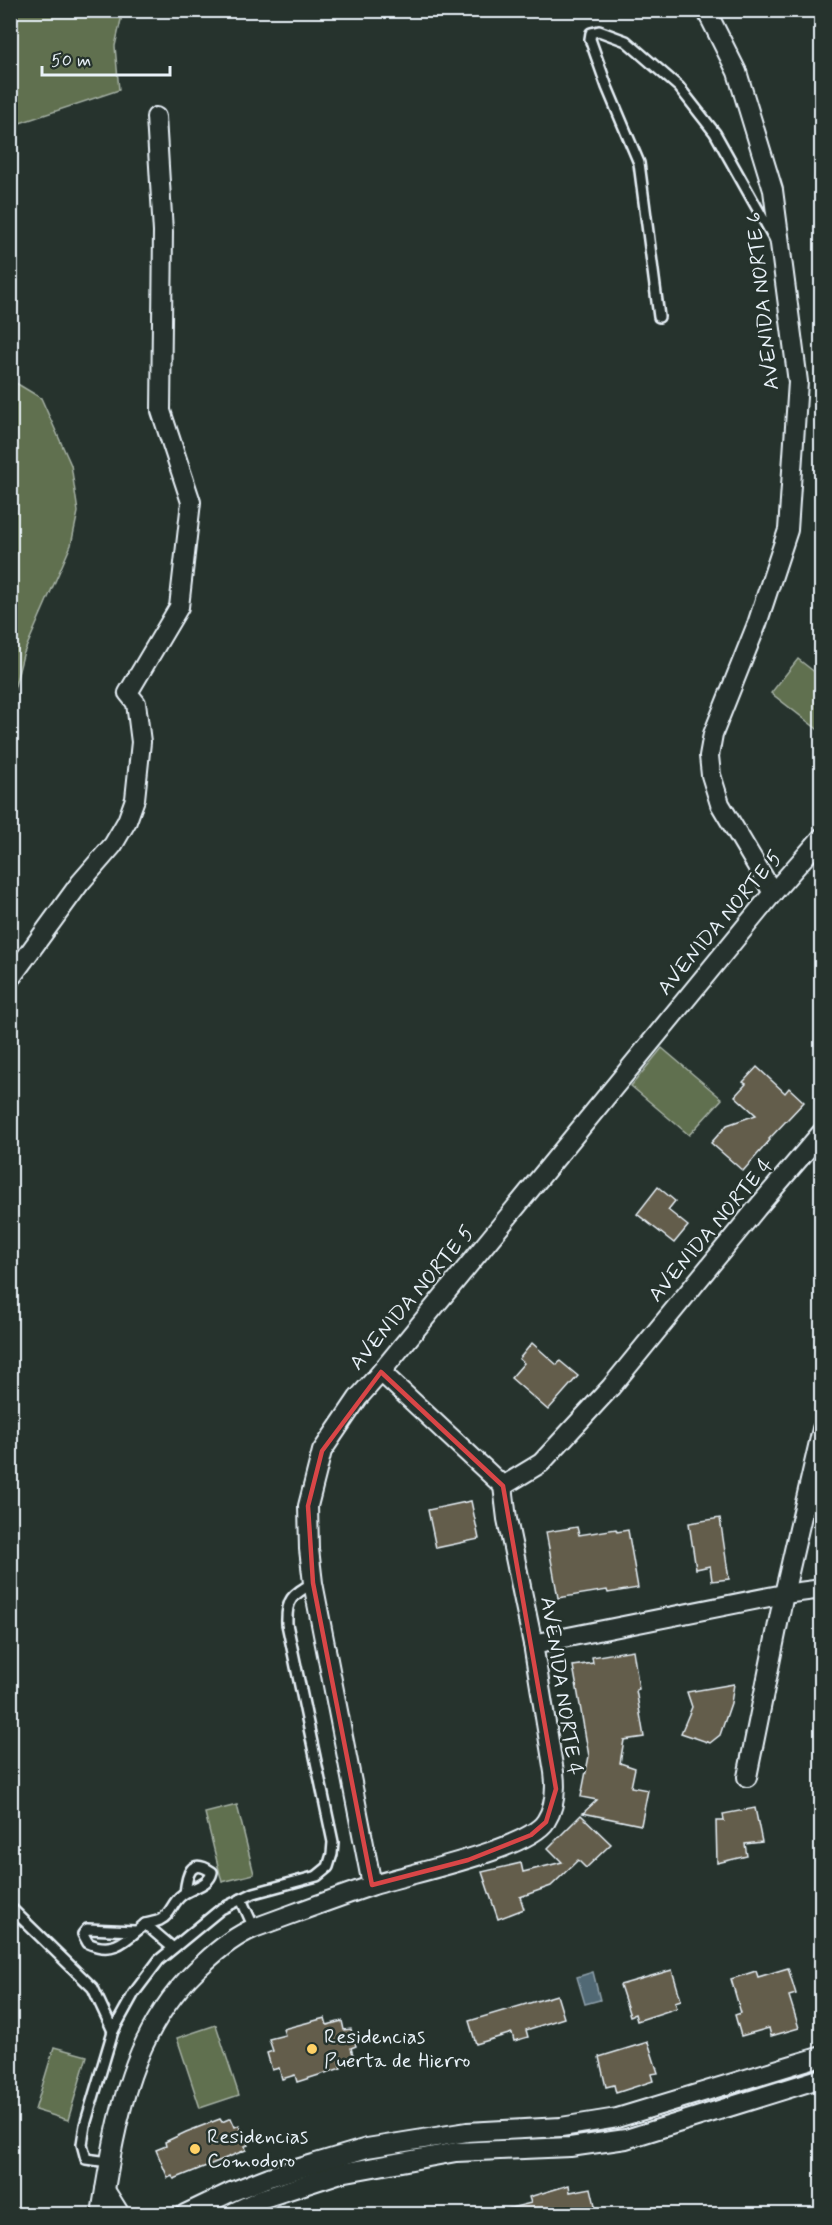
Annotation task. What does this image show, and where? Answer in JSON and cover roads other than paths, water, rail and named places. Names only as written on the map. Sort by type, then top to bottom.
[{"type":"street","name":"AVENIDA NORTE 6","points":[[706,10],[737,72],[773,190],[798,382],[788,530],[758,624],[713,734],[709,756],[711,775],[720,804],[773,893]]},
{"type":"street","points":[[10,979],[80,884],[113,845],[127,821],[135,799],[141,742],[136,703],[128,693],[179,607],[190,502],[161,411],[163,232],[156,117]]},
{"type":"street","name":"AVENIDA NORTE 5","points":[[372,1886],[313,1583],[309,1549],[308,1506],[322,1451],[358,1398],[773,893],[822,837]]},
{"type":"street","name":"AVENIDA NORTE 4","points":[[100,2214],[124,2093],[151,2027],[188,1977],[222,1947],[240,1934],[254,1928],[372,1886],[468,1860],[531,1835],[546,1822],[556,1789],[533,1644],[507,1519],[503,1486],[541,1463],[611,1387],[822,1132]]},
{"type":"street","points":[[381,1372],[503,1486]]},
{"type":"street","points":[[747,1777],[784,1594],[822,1429]]},
{"type":"street","points":[[533,1644],[784,1594],[822,1589]]},
{"type":"street","points":[[184,2214],[269,2177],[367,2148],[467,2132],[561,2127],[617,2118],[822,2056]]},
{"type":"street","points":[[230,2214],[261,2199],[341,2173],[456,2152],[570,2147],[626,2139],[822,2078]]},
{"type":"street","points":[[86,2214],[95,2195],[105,2190],[120,2214]]},
{"type":"lane","points":[[659,317],[639,163],[607,87],[590,39],[591,33],[598,31],[626,41],[679,87],[715,133],[781,250]]},
{"type":"lane","points":[[109,2163],[86,2158],[82,2144],[112,2031],[134,1993],[159,1960],[221,1909],[254,1893],[317,1876],[328,1867],[333,1842],[287,1624],[286,1606],[293,1595],[313,1583]]},
{"type":"lane","points":[[135,1931],[87,1929],[83,1934],[88,1943],[98,1948],[117,1946],[145,1924],[161,1920],[170,1911],[175,1900],[185,1893]]},
{"type":"lane","points":[[241,1899],[254,1928]]},
{"type":"lane","points":[[10,1907],[93,1988],[112,2031]]},
{"type":"lane","points":[[145,1924],[173,1948]]},
{"type":"water","points":[[593,1972],[600,2000],[585,2004],[577,1977]]},
{"type":"place","name":"Residencias Puerta de Hierro","points":[[312,2049]]},
{"type":"place","name":"Residencias Comodoro","points":[[195,2149]]}]
